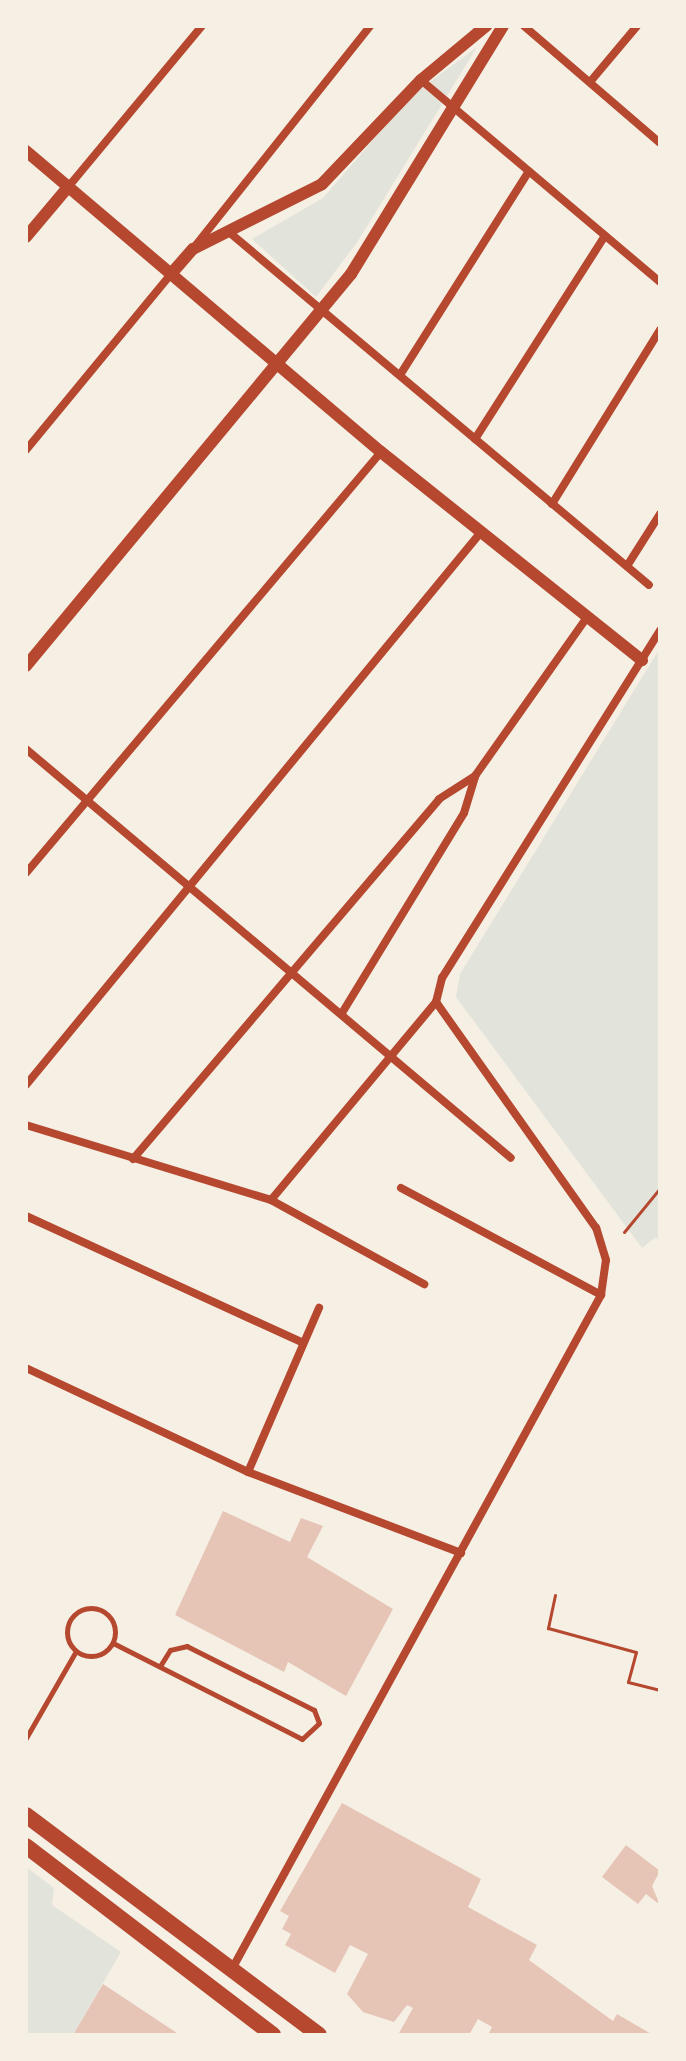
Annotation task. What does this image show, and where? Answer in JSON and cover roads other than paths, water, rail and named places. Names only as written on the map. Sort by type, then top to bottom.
[{"type":"main road","points":[[26,1815],[319,2035]]},
{"type":"main road","points":[[26,1846],[273,2035]]},
{"type":"street","points":[[26,237],[202,26]]},
{"type":"street","points":[[26,450],[193,249],[370,26]]},
{"type":"street","points":[[193,249],[322,184],[421,80],[486,26]]},
{"type":"street","points":[[26,666],[323,311],[503,26]]},
{"type":"street","points":[[524,26],[660,143]]},
{"type":"street","points":[[590,82],[637,26]]},
{"type":"street","points":[[421,80],[452,103],[660,282]]},
{"type":"street","points":[[26,151],[381,452],[642,660]]},
{"type":"street","points":[[400,375],[529,171]]},
{"type":"street","points":[[230,233],[649,585]]},
{"type":"street","points":[[475,439],[605,236]]},
{"type":"street","points":[[552,504],[660,330]]},
{"type":"street","points":[[26,873],[381,452]]},
{"type":"street","points":[[627,566],[660,514]]},
{"type":"street","points":[[26,1085],[481,532]]},
{"type":"street","points":[[342,1013],[464,813],[475,776],[587,617]]},
{"type":"street","points":[[271,1200],[436,1002],[442,978],[660,630]]},
{"type":"street","points":[[26,749],[511,1158]]},
{"type":"street","points":[[133,1159],[296,975],[439,799],[475,776]]},
{"type":"street","points":[[232,1970],[601,1295],[606,1260],[596,1228],[436,1002]]},
{"type":"street","points":[[26,1125],[271,1200],[424,1284]]},
{"type":"street","points":[[401,1188],[601,1295]]},
{"type":"street","points":[[26,1216],[303,1343]]},
{"type":"street","points":[[248,1472],[319,1308]]},
{"type":"street","points":[[26,1368],[248,1472],[461,1553]]},
{"type":"lane","points":[[26,1738],[76,1651],[69,1621],[88,1607],[112,1619],[113,1643]]},
{"type":"lane","points":[[76,1651],[92,1657],[113,1643]]},
{"type":"lane","points":[[113,1643],[302,1739],[319,1723],[314,1710],[187,1646],[170,1650],[160,1666]]}]
